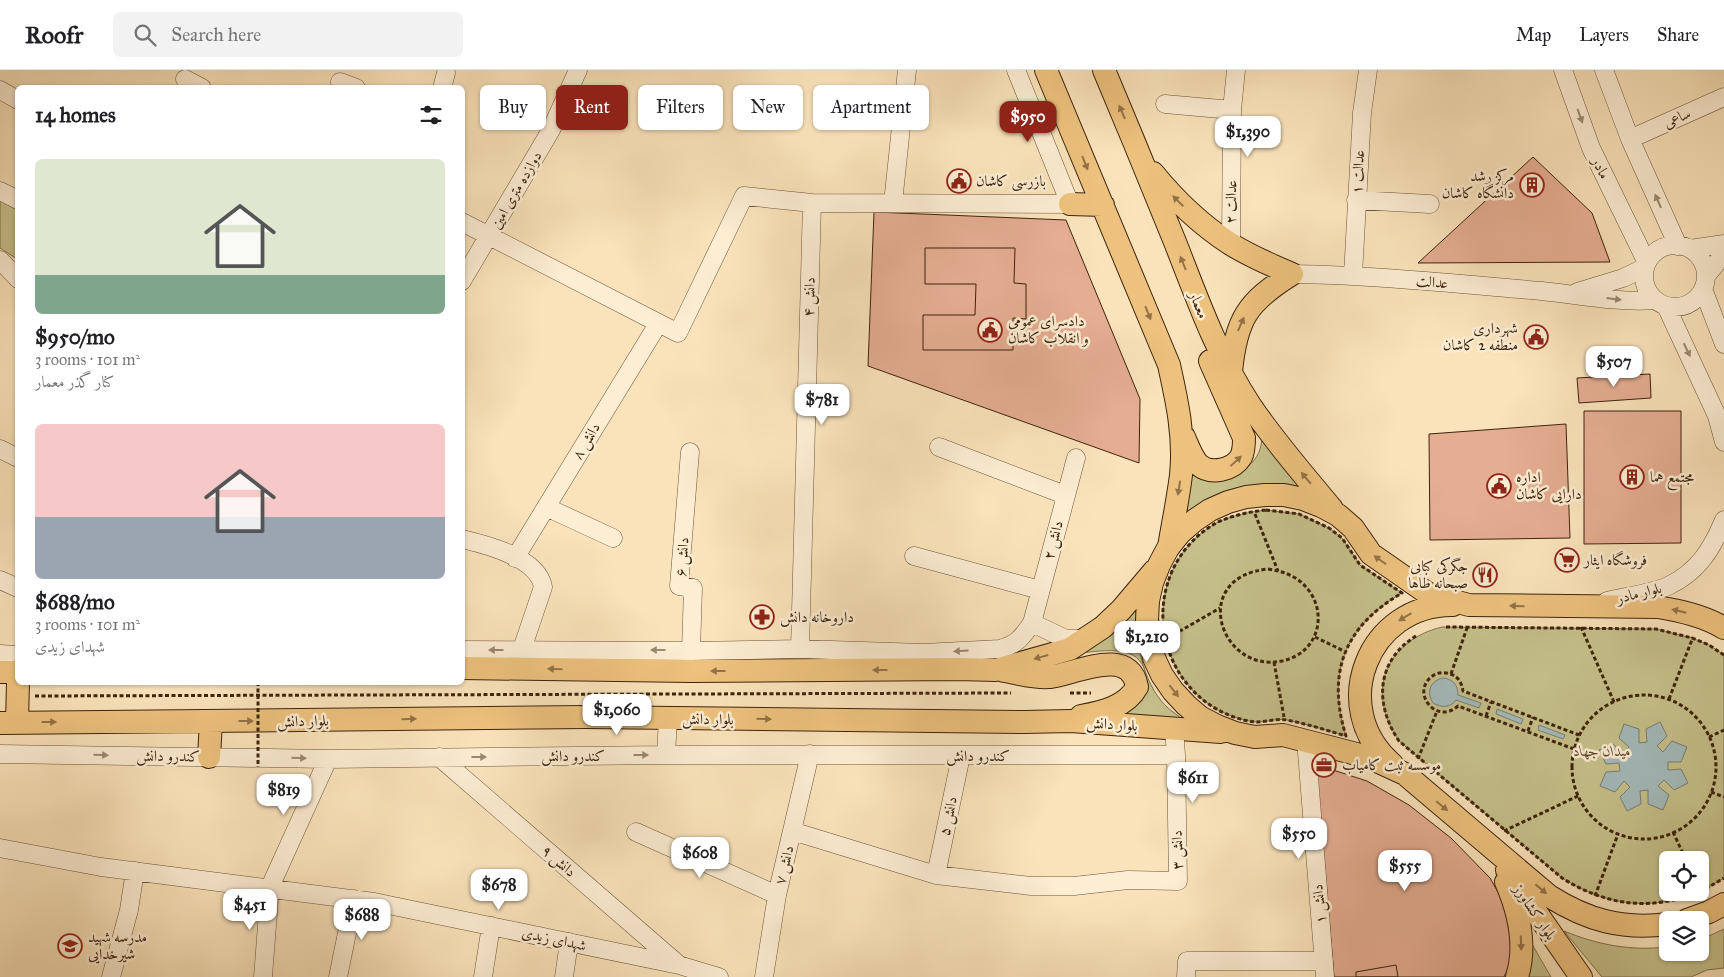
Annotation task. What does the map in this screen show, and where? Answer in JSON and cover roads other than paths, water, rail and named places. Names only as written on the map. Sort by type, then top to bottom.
[{"type":"main road","points":[[1046,70],[1168,364],[1177,400],[1181,427],[1181,474],[1164,556],[1152,583],[1148,601],[1147,620],[1158,641],[1154,658],[1162,675],[1186,705],[1200,717],[1217,726],[1235,733],[1254,737],[1284,727],[1306,740],[1368,757],[1405,774]]},
{"type":"main road","name":"معمار","points":[[1104,70],[1208,326],[1231,372],[1250,405],[1300,471],[1338,516]]},
{"type":"main road","points":[[1142,160],[1195,218],[1231,244],[1260,260],[1292,274]]},
{"type":"main road","points":[[1070,204],[1102,205]]},
{"type":"main road","points":[[1231,372],[1233,348],[1238,327],[1246,313],[1255,300],[1292,274]]},
{"type":"main road","points":[[1181,427],[1195,460],[1206,469],[1215,471],[1224,469],[1234,464],[1242,456],[1244,438],[1207,355],[1208,326]]},
{"type":"main road","points":[[996,670],[1070,649],[1086,640],[1121,610],[1180,533],[1194,520],[1228,502],[1253,504],[1265,495],[1303,499],[1321,506],[1338,516],[1353,528],[1371,554],[1430,595],[1468,616]]},
{"type":"main road","points":[[1659,924],[1630,926],[1608,922],[1587,916],[1549,896],[1383,756],[1371,740],[1364,721],[1360,702],[1361,682],[1366,662],[1387,630],[1403,618],[1420,609],[1440,605],[1468,616],[1581,606],[1658,607],[1700,617],[1724,628]]},
{"type":"main road","points":[[465,668],[518,659],[690,671],[996,670],[1048,678],[1105,664],[1119,665],[1131,674],[1136,681],[1137,687],[1133,694],[1127,700],[1112,708],[1091,714],[1043,721]]},
{"type":"main road","points":[[0,672],[15,672]]},
{"type":"main road","points":[[9,723],[24,689]]},
{"type":"main road","name":"بلوار دانش","points":[[9,723],[587,717],[1071,721],[1235,733]]},
{"type":"main road","points":[[209,757],[211,722]]},
{"type":"main road","points":[[1490,847],[1507,886],[1521,933],[1521,958],[1517,977]]},
{"type":"main road","name":"بلوار کشاورز","points":[[1490,847],[1581,977]]},
{"type":"main road","points":[[1709,912],[1724,904]]},
{"type":"street","name":"دوازده متری امین","points":[[465,276],[550,130],[578,70]]},
{"type":"street","points":[[893,203],[906,70]]},
{"type":"street","points":[[465,224],[678,333],[744,196],[812,203],[1070,204],[1016,70]]},
{"type":"street","name":"عدالت ۲","points":[[1231,244],[1232,110],[1236,70]]},
{"type":"street","name":"عدالت ۱","points":[[1353,275],[1362,113],[1368,70]]},
{"type":"street","name":"مادر","points":[[1563,70],[1591,148],[1645,265]]},
{"type":"street","points":[[1604,70],[1630,140],[1684,247],[1698,256],[1704,266],[1705,283],[1724,344]]},
{"type":"street","points":[[184,79],[196,85]]},
{"type":"street","points":[[0,90],[15,98]]},
{"type":"street","name":"ساعی","points":[[1630,140],[1724,96]]},
{"type":"street","points":[[1165,104],[1232,110]]},
{"type":"street","points":[[0,191],[15,198]]},
{"type":"street","points":[[1356,200],[1430,204]]},
{"type":"street","name":"دانش ۴","points":[[800,649],[812,203]]},
{"type":"street","points":[[1572,294],[1624,278],[1645,265],[1651,256],[1663,248],[1724,244]]},
{"type":"street","points":[[1661,303],[1675,307],[1692,302],[1724,254]]},
{"type":"street","points":[[0,260],[15,276]]},
{"type":"street","points":[[1645,265],[1644,281],[1647,290],[1661,303],[1717,416],[1724,442]]},
{"type":"street","name":"عدالت","points":[[1292,274],[1353,275],[1661,303]]},
{"type":"street","name":"دانش ۸","points":[[516,558],[658,324]]},
{"type":"street","points":[[939,447],[1065,495]]},
{"type":"street","points":[[0,449],[15,456]]},
{"type":"street","name":"دانش ۶","points":[[690,452],[679,586],[693,588],[691,650]]},
{"type":"street","name":"دانش ۲","points":[[1032,623],[1076,458]]},
{"type":"street","points":[[546,507],[613,538]]},
{"type":"street","name":"بلوار مادر","points":[[1581,606],[1666,587],[1696,566],[1707,554],[1724,520]]},
{"type":"street","points":[[465,540],[506,551],[541,577],[543,587],[518,659]]},
{"type":"street","points":[[914,556],[1040,590]]},
{"type":"street","points":[[0,580],[15,587]]},
{"type":"street","points":[[465,650],[518,659],[691,650],[800,649],[924,653],[1009,647],[1016,644],[1032,623],[1066,639],[1086,640]]},
{"type":"street","points":[[0,654],[15,655]]},
{"type":"street","points":[[666,755],[668,718]]},
{"type":"street","name":"دانش ۳","points":[[936,875],[1031,886],[1074,886],[1128,880],[1178,882],[1174,729]]},
{"type":"street","name":"دانش ۱","points":[[1306,740],[1324,969]]},
{"type":"street","name":"کندرو دانش","points":[[0,754],[328,759],[810,754],[961,756],[1176,755]]},
{"type":"street","name":"دانش ۷","points":[[764,977],[777,895],[810,754]]},
{"type":"street","name":"دانش ۵","points":[[936,875],[961,756]]},
{"type":"street","name":"دانش ۹","points":[[440,757],[680,965]]},
{"type":"street","points":[[264,977],[270,887],[328,759]]},
{"type":"street","points":[[792,831],[936,875]]},
{"type":"street","points":[[636,832],[777,895]]},
{"type":"street","name":"شهدای زیدی","points":[[0,848],[101,867],[270,887],[374,902],[680,965],[718,977]]},
{"type":"street","points":[[111,977],[129,910],[134,871]]},
{"type":"street","points":[[338,977],[354,899]]},
{"type":"street","points":[[483,977],[491,926]]},
{"type":"street","points":[[564,977],[569,942]]},
{"type":"street","points":[[1186,969],[1324,969]]},
{"type":"water","points":[[1443,678],[1454,683],[1458,695],[1481,703],[1479,708],[1456,700],[1451,705],[1446,706],[1433,703],[1430,688],[1432,684]]},
{"type":"water","points":[[1497,709],[1523,719],[1521,724],[1496,714]]},
{"type":"water","points":[[1660,722],[1667,736],[1657,746],[1663,752],[1672,741],[1687,747],[1681,762],[1668,762],[1668,770],[1681,769],[1688,783],[1674,790],[1664,780],[1658,786],[1669,795],[1663,810],[1648,804],[1648,790],[1640,791],[1641,804],[1627,811],[1620,797],[1630,787],[1624,781],[1615,792],[1600,786],[1606,772],[1620,771],[1619,763],[1606,764],[1599,750],[1613,744],[1623,753],[1629,747],[1619,738],[1624,724],[1639,729],[1639,743],[1647,742],[1646,729]]},
{"type":"water","points":[[1539,725],[1565,735],[1563,739],[1538,730]]},
{"type":"place","name":"بازرسی کاشان","points":[[959,181]]},
{"type":"place","name":"مرکز رشد دانشگاه کاشان","points":[[1532,185]]},
{"type":"place","name":"دادسرای عمومی و انقلاب کاشان","points":[[990,330]]},
{"type":"place","name":"شهرداری منطفه 2 کاشان","points":[[1536,337]]},
{"type":"place","name":"مجتمع هما","points":[[1632,477]]},
{"type":"place","name":"اداره دارایی کاشان","points":[[1499,486]]},
{"type":"place","name":"فروشگاه ایثار","points":[[1567,560]]},
{"type":"place","name":"جگرکی کبابی صبحانه طاها","points":[[1485,575]]},
{"type":"place","name":"داروخانه دانش","points":[[762,617]]},
{"type":"place","name":"موسسه ثبت کامیاب","points":[[1324,765]]},
{"type":"place","name":"مدرسه شهید شیرخدایی","points":[[70,946]]},
{"type":"park label","name":"میدان جهاد","points":[[1602,751]]}]
